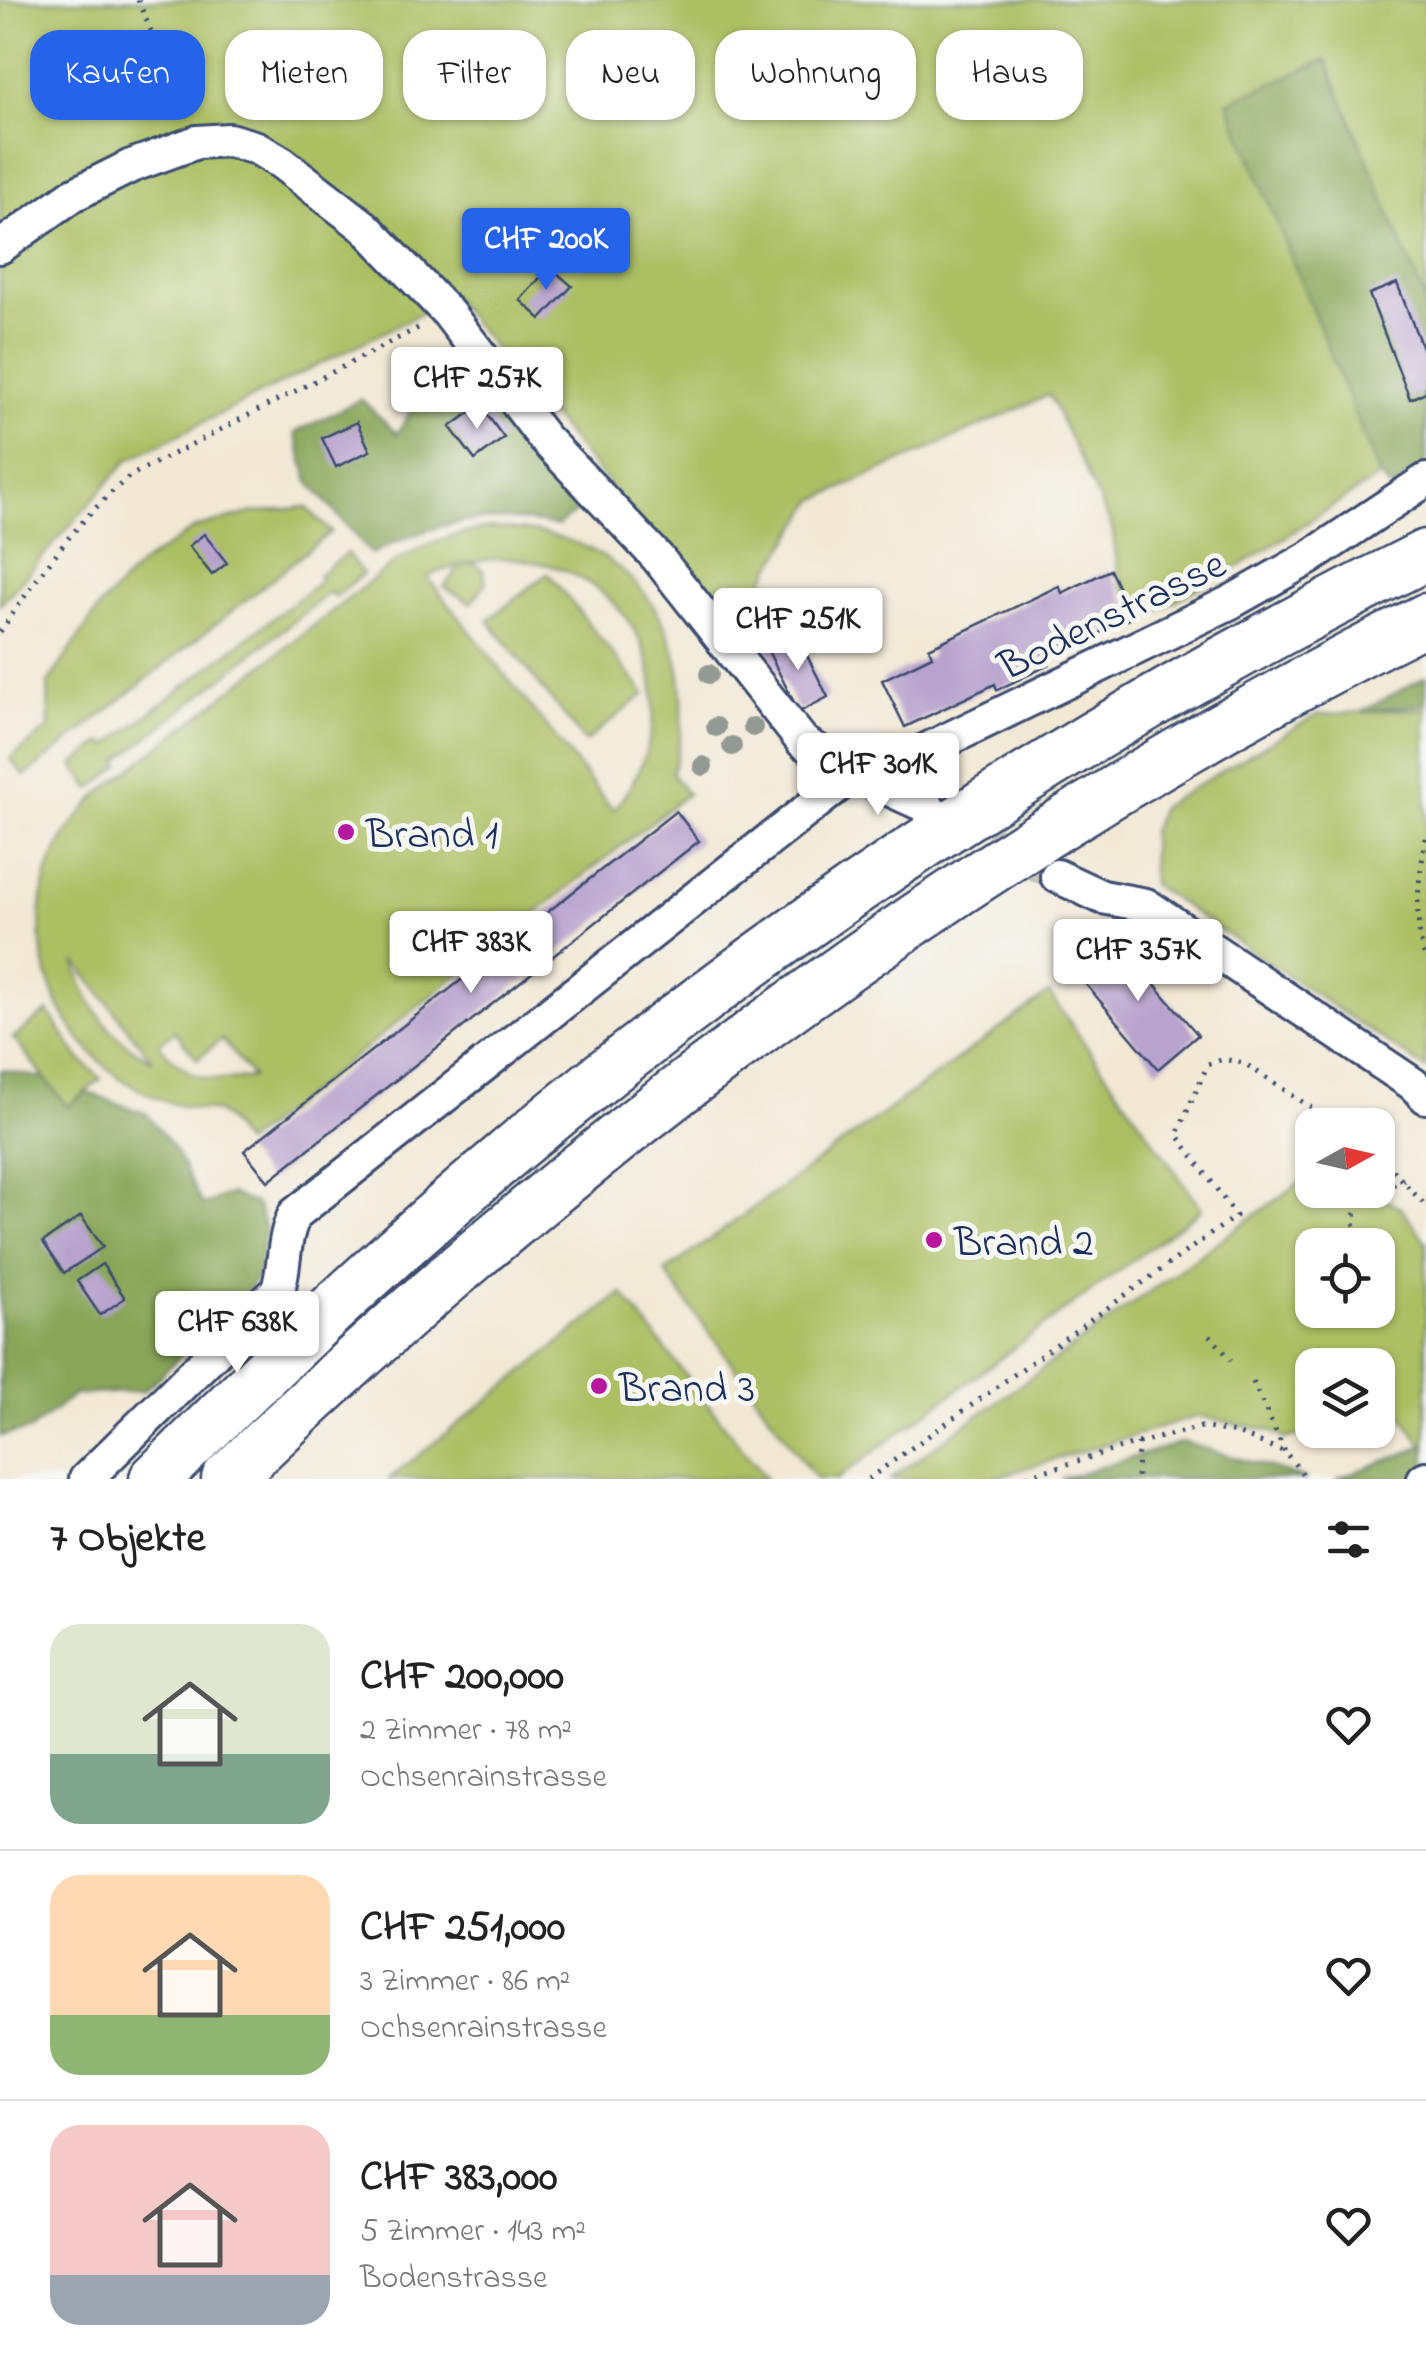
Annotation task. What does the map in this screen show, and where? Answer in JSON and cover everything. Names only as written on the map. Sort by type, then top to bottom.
[{"type":"highway","points":[[155,1479],[353,1292],[505,1156],[628,1058],[799,931],[937,837],[1077,749],[1261,642],[1426,555]]},
{"type":"highway","points":[[227,1479],[336,1375],[506,1227],[626,1130],[774,1020],[1061,826],[1275,700],[1426,619]]},
{"type":"street","points":[[0,247],[73,195],[132,166],[197,142],[228,140],[256,148],[366,228],[448,313],[544,438],[657,557],[803,742],[854,773],[928,807]]},
{"type":"street","name":"Bodenstrasse","points":[[86,1479],[278,1290],[284,1234],[295,1214],[854,773],[920,753],[1216,610],[1296,566],[1426,480]]},
{"type":"street","points":[[1056,876],[1102,896],[1146,904],[1414,1084],[1426,1097]]},
{"type":"path","points":[[138,0],[197,142]]},
{"type":"path","points":[[0,632],[66,537],[130,476],[448,313]]},
{"type":"path","points":[[1426,838],[1418,910],[1426,960]]},
{"type":"path","points":[[868,1479],[1236,1216],[1176,1134],[1208,1064],[1223,1059],[1244,1063],[1312,1108]]},
{"type":"path","points":[[1395,1172],[1426,1206]]},
{"type":"path","points":[[1356,1228],[1353,1220],[1362,1198],[1404,1180]]},
{"type":"path","points":[[1210,1334],[1231,1360]]},
{"type":"path","points":[[1253,1382],[1285,1452],[1306,1479]]},
{"type":"path","points":[[1017,1479],[1201,1428],[1238,1433],[1285,1452]]},
{"type":"path","points":[[1137,1479],[1138,1444]]},
{"type":"green space","points":[[0,0],[1426,0],[1426,465],[1391,489],[1380,476],[1243,564],[1140,620],[1119,578],[1112,527],[1049,395],[815,500],[731,630],[452,298],[128,460],[0,605]]},
{"type":"green space","points":[[1326,60],[1426,302],[1426,465],[1391,489],[1380,476],[1228,102]]},
{"type":"green space","points":[[465,357],[591,501],[557,526],[507,519],[462,522],[418,534],[371,554],[309,482],[295,433],[361,399],[397,434],[427,384]]},
{"type":"green space","points":[[306,507],[331,532],[25,776],[10,759],[49,728],[48,683],[99,608],[140,565],[195,528],[250,513]]},
{"type":"green space","points":[[492,528],[554,536],[590,549],[619,568],[642,591],[673,646],[680,677],[680,741],[672,774],[687,794],[244,1144],[217,1112],[154,1096],[107,1068],[67,1020],[53,992],[40,931],[49,869],[70,828],[100,793],[395,562],[430,544]],"holes":[[[511,558],[564,570],[598,589],[624,615],[642,644],[651,677],[654,711],[648,746],[634,779],[613,810],[427,577],[468,563]],[[76,963],[153,1061],[126,1044],[103,1021]],[[175,1031],[197,1059],[222,1039],[252,1077],[200,1077],[179,1065],[159,1044]]]},
{"type":"green space","points":[[347,553],[363,574],[334,597],[330,592],[118,761],[121,765],[91,789],[73,765],[103,742],[107,746],[321,581],[318,575]]},
{"type":"green space","points":[[474,564],[483,570],[486,583],[471,603],[444,587],[460,566]]},
{"type":"green space","points":[[548,573],[645,694],[585,742],[488,620]]},
{"type":"green space","points":[[1426,676],[1426,704],[1361,712]]},
{"type":"green space","points":[[1426,708],[1426,1069],[1152,884],[1151,832],[1161,807],[1316,715]]},
{"type":"green space","name":"Brand 2","points":[[1049,993],[1202,1209],[837,1479],[816,1479],[665,1272]]},
{"type":"green space","points":[[48,1011],[78,1057],[101,1079],[68,1107],[13,1038]]},
{"type":"green space","points":[[0,1071],[45,1079],[68,1107],[86,1092],[147,1114],[176,1152],[202,1205],[231,1194],[256,1204],[266,1229],[258,1274],[248,1292],[144,1391],[74,1395],[30,1430],[0,1436]]},
{"type":"green space","points":[[1295,1186],[1295,1208],[1395,1205],[1426,1242],[1426,1443],[1422,1445],[1400,1413],[1395,1414],[1395,1348],[1295,1348],[1295,1437],[1284,1439],[1270,1431],[1199,1416],[990,1479],[890,1479]]},
{"type":"green space","name":"Brand 3","points":[[622,1293],[766,1479],[389,1479]]},
{"type":"green space","points":[[1183,1442],[1307,1479],[1061,1479]]},
{"type":"green space","points":[[1426,1445],[1426,1479],[1337,1479]]},
{"type":"building","points":[[550,267],[572,286],[541,319],[520,300]]},
{"type":"building","points":[[1397,283],[1426,358],[1426,392],[1410,399],[1369,294]]},
{"type":"building","points":[[480,405],[504,438],[475,460],[450,427]]},
{"type":"building","points":[[357,422],[370,451],[336,467],[322,438]]},
{"type":"building","points":[[204,534],[227,563],[212,575],[189,546]]},
{"type":"building","points":[[1110,570],[1133,617],[1045,659],[1049,665],[997,690],[995,684],[905,727],[882,680],[932,656],[929,648],[1059,586],[1062,593]]},
{"type":"building","points":[[796,634],[828,697],[799,712],[767,649]]},
{"type":"building","points":[[676,811],[699,841],[268,1181],[244,1151]]},
{"type":"building","points":[[1117,940],[1198,1035],[1158,1069],[1077,974]]},
{"type":"building","points":[[81,1216],[103,1247],[64,1273],[43,1242]]},
{"type":"building","points":[[102,1264],[125,1298],[100,1315],[77,1281]]},
{"type":"tunnel","points":[[945,816],[1057,876]]},
{"type":"place","name":"Brand 1","points":[[346,832]]},
{"type":"place","name":"Brand 2","points":[[934,1240]]},
{"type":"place","name":"Brand 3","points":[[599,1386]]}]
